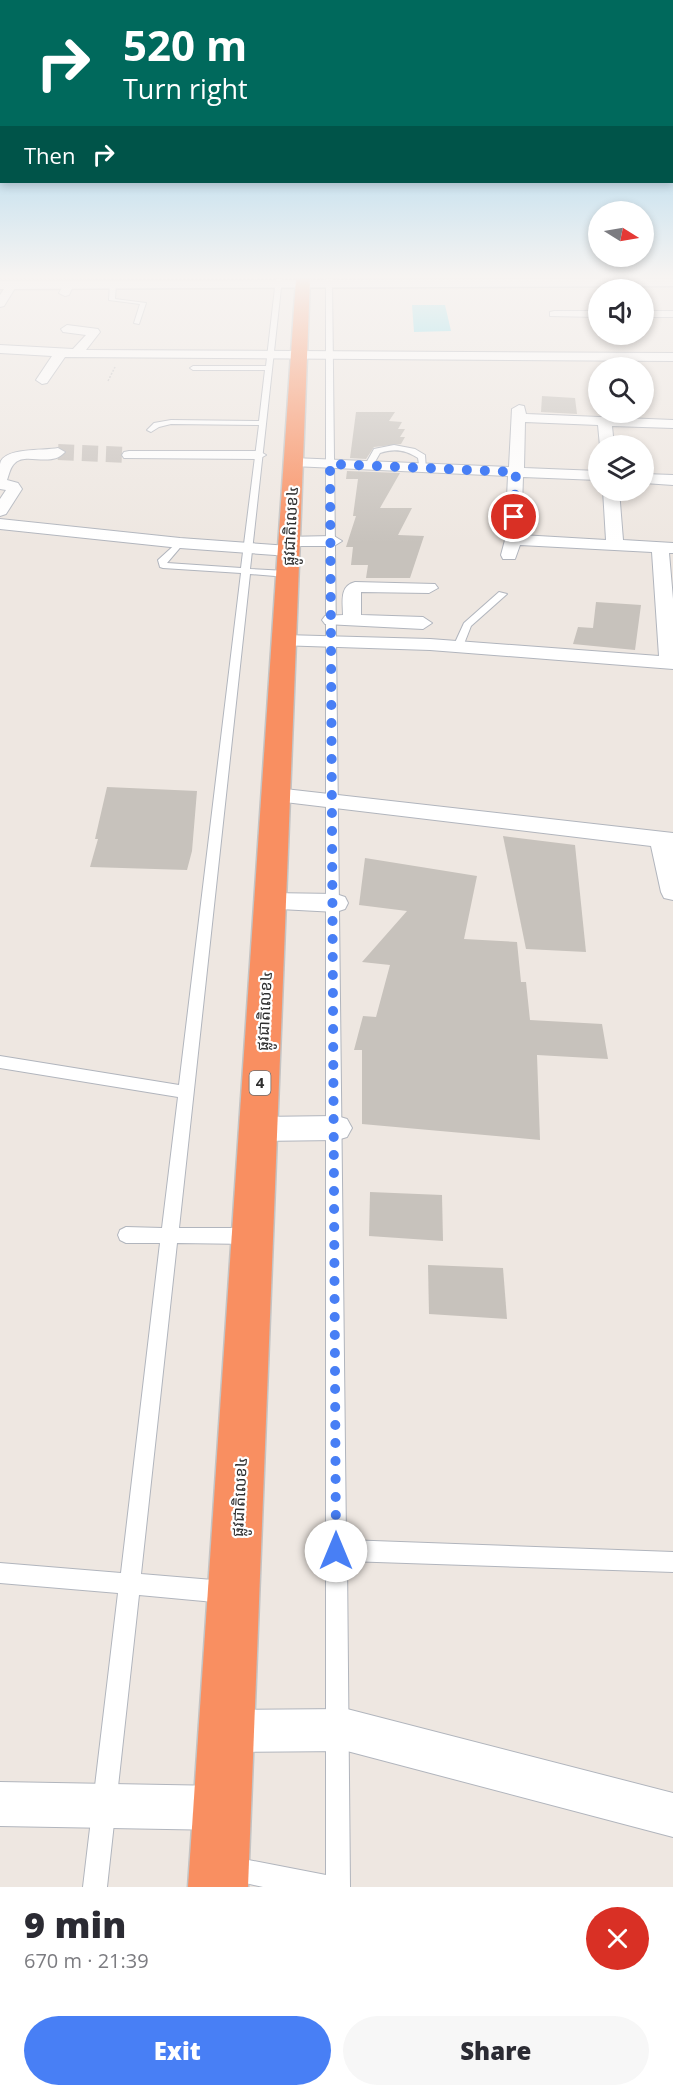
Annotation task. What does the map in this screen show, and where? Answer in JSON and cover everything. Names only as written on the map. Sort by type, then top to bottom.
[{"type":"highway","name":"ផ្លូវជាតិលេខ៤","points":[[218,1876],[288,556],[276,459],[291,367]]},
{"type":"street","points":[[42,380],[51,367]]},
{"type":"street","points":[[284,641],[331,640],[458,647],[671,663],[667,548],[615,545],[511,548],[519,413],[588,419]]},
{"type":"street","points":[[650,423],[673,424]]},
{"type":"street","points":[[0,479],[8,460],[15,456],[52,456],[58,452]]},
{"type":"street","points":[[129,454],[276,459],[330,464],[588,476]]},
{"type":"street","points":[[654,479],[673,480]]},
{"type":"street","points":[[0,484],[13,486],[14,489],[0,511]]},
{"type":"street","points":[[612,501],[615,545]]},
{"type":"street","points":[[0,524],[288,556],[332,541]]},
{"type":"street","points":[[352,620],[352,590],[355,587],[429,588]]},
{"type":"street","points":[[331,620],[423,623]]},
{"type":"street","points":[[276,795],[667,840],[673,892]]},
{"type":"street","points":[[270,902],[334,903]]},
{"type":"street","points":[[258,1129],[336,1128]]},
{"type":"street","points":[[226,1731],[347,1730],[673,1815]]},
{"type":"street","points":[[0,1804],[222,1808]]},
{"type":"lane","points":[[193,368],[202,367]]},
{"type":"lane","points":[[95,1887],[248,550],[276,459],[263,423],[288,367]]},
{"type":"lane","points":[[295,367],[330,464],[336,1128],[339,1887]]},
{"type":"lane","points":[[151,430],[157,425],[171,422],[263,423]]},
{"type":"lane","points":[[180,543],[165,555],[162,560],[163,565],[246,572],[288,556]]},
{"type":"lane","points":[[458,647],[467,625],[502,594]]},
{"type":"lane","points":[[0,1062],[186,1092]]},
{"type":"lane","points":[[126,1235],[252,1236]]},
{"type":"lane","points":[[336,1551],[673,1562]]},
{"type":"lane","points":[[0,1573],[129,1586],[234,1593]]},
{"type":"lane","points":[[218,1876],[325,1887]]},
{"type":"building","points":[[542,396],[575,398],[577,414],[541,412]]},
{"type":"building","points":[[356,412],[395,412],[389,421],[402,422],[398,429],[405,429],[400,437],[405,437],[401,444],[374,447],[366,459],[350,458]]},
{"type":"building","points":[[347,471],[400,473],[380,508],[412,508],[398,535],[424,536],[410,578],[366,578],[368,565],[351,565],[353,547],[346,547],[356,516],[353,516],[358,479],[346,479]]},
{"type":"building","points":[[596,602],[641,605],[635,650],[573,644],[578,627],[593,628]]},
{"type":"building","points":[[107,787],[197,791],[192,851],[187,870],[90,867],[98,839],[95,839]]},
{"type":"building","points":[[503,836],[575,845],[586,952],[526,949]]},
{"type":"building","points":[[365,858],[477,876],[464,939],[517,942],[521,982],[526,982],[530,1020],[602,1024],[608,1059],[537,1055],[540,1140],[362,1124],[362,1050],[354,1050],[363,1016],[376,1017],[390,965],[362,962],[407,911],[359,905]]},
{"type":"building","points":[[370,1192],[442,1195],[443,1241],[369,1236]]},
{"type":"building","points":[[428,1265],[503,1268],[507,1319],[429,1314]]},
{"type":"tunnel","points":[[58,452],[129,455]]},
{"type":"route","points":[[336,1551],[330,464],[516,472],[514,517]]}]
